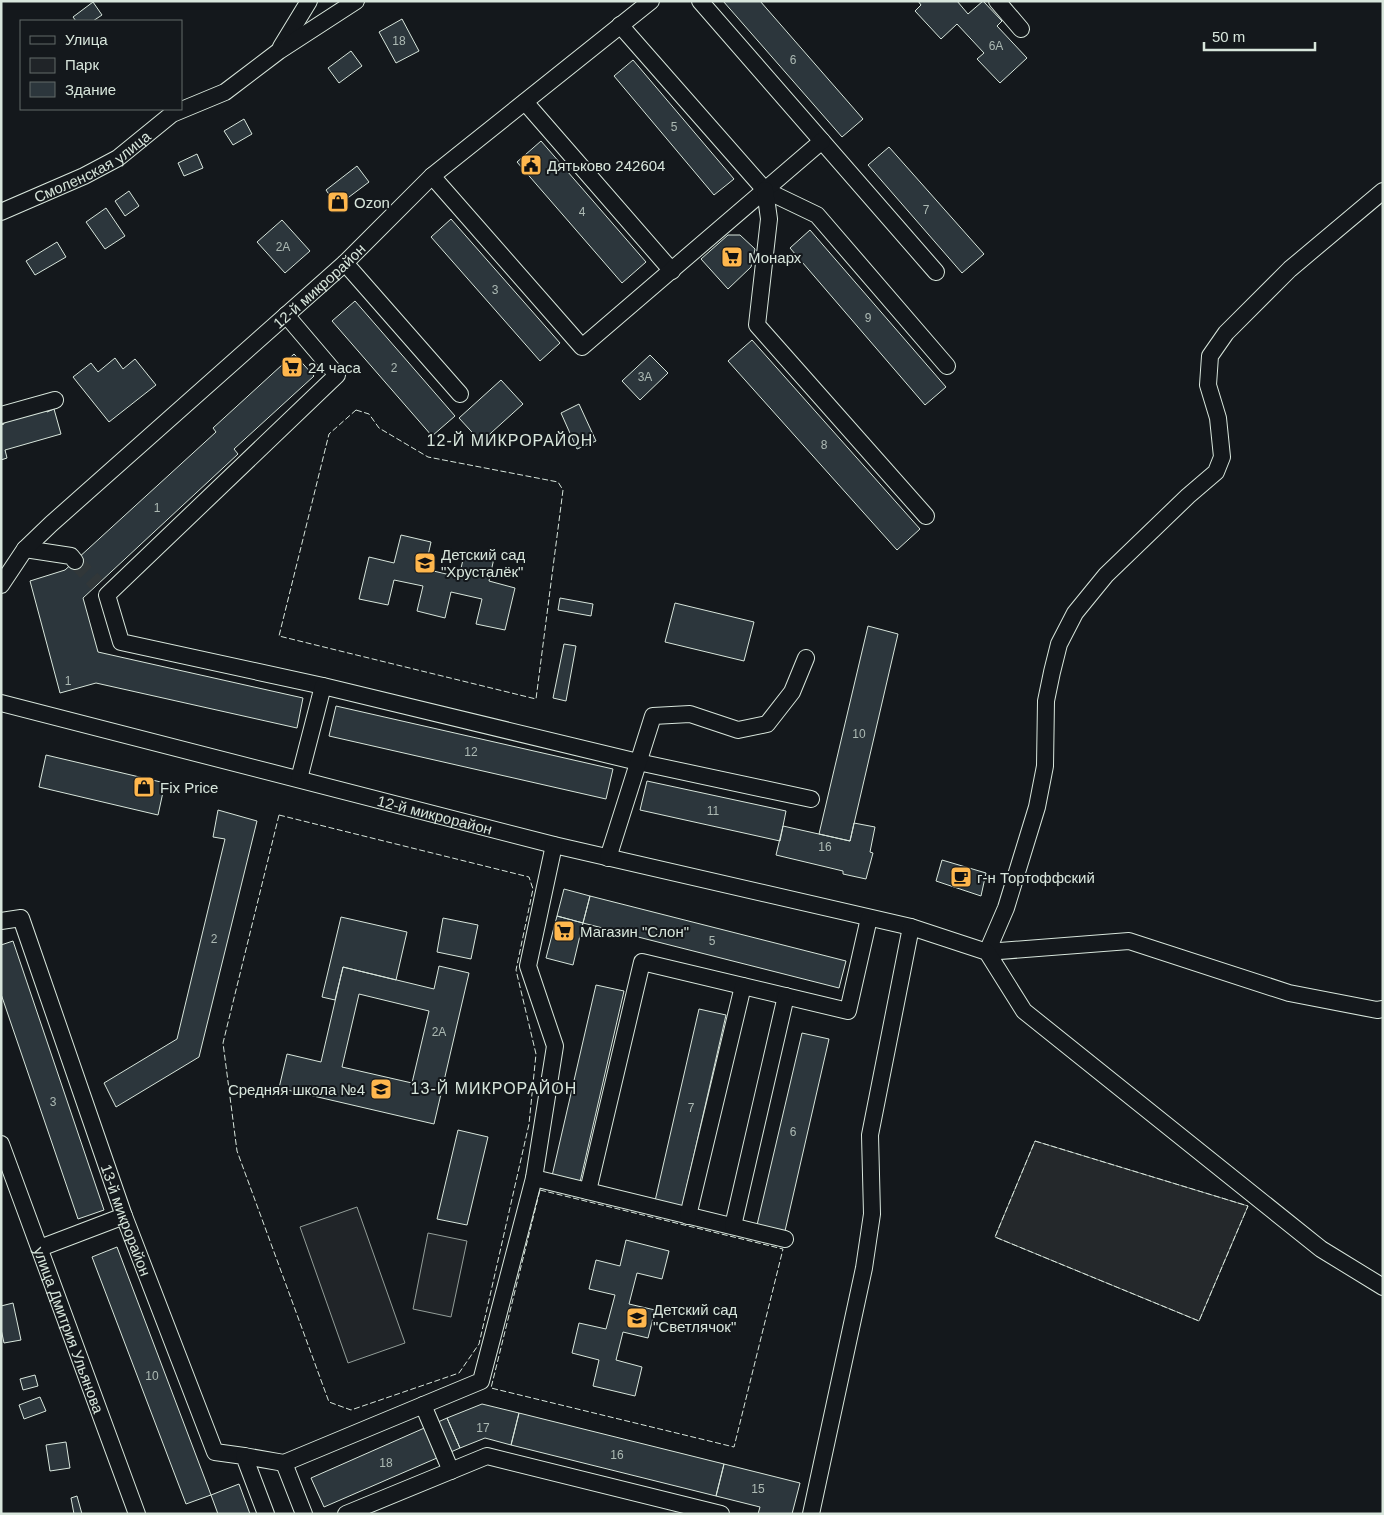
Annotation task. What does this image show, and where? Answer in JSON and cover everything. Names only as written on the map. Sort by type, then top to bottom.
[{"type":"street","name":"Смоленская улица","points":[[279,51],[309,1]]},
{"type":"street","name":"Смоленская улица","points":[[182,110],[225,92],[279,51],[356,1]]},
{"type":"street","name":"12-й микрорайон","points":[[1,585],[25,549],[51,524],[345,263],[432,176],[651,1]]},
{"type":"street","points":[[700,1],[936,272]]},
{"type":"street","points":[[997,1],[1021,29]]},
{"type":"street","points":[[620,25],[765,190],[817,216],[946,366]]},
{"type":"street","points":[[525,102],[672,271]]},
{"type":"street","name":"Смоленская улица","points":[[1,212],[84,176],[118,158],[172,114],[182,110]]},
{"type":"street","points":[[432,176],[582,347],[822,142]]},
{"type":"street","points":[[765,190],[769,219],[757,324],[926,516]]},
{"type":"street","points":[[986,952],[1006,908],[1037,807],[1045,766],[1046,701],[1050,679],[1059,644],[1075,612],[1106,575],[1188,496],[1216,472],[1222,457],[1218,418],[1208,385],[1210,356],[1226,333],[1290,269],[1383,191]]},
{"type":"street","points":[[345,263],[460,394]]},
{"type":"street","points":[[286,315],[337,375],[102,590],[121,642],[323,686],[638,762],[811,799]]},
{"type":"street","points":[[1,415],[55,400]]},
{"type":"street","points":[[25,549],[71,556],[75,561]]},
{"type":"street","points":[[608,858],[653,716],[690,714],[738,730],[767,724],[792,692],[806,658]]},
{"type":"street","points":[[299,779],[323,686]]},
{"type":"street","name":"12-й микрорайон","points":[[1,703],[554,845],[911,927],[986,952]]},
{"type":"street","points":[[244,1456],[284,1464],[481,1381],[534,1178],[555,1046],[528,966],[554,845]]},
{"type":"street","name":"13-й микрорайон","points":[[1,921],[20,918],[124,1216],[215,1452],[244,1456]]},
{"type":"street","points":[[588,1191],[642,962],[848,1011],[869,918]]},
{"type":"street","points":[[811,1514],[864,1268],[872,1214],[870,1135],[911,927]]},
{"type":"street","points":[[986,952],[1129,941],[1289,992],[1377,1010],[1383,1009]]},
{"type":"street","points":[[986,952],[1024,1011],[1321,1249],[1383,1286]]},
{"type":"street","points":[[688,1216],[743,986]]},
{"type":"street","points":[[733,1226],[786,996]]},
{"type":"street","name":"улица Дмитрия Ульянова","points":[[1,1144],[137,1514]]},
{"type":"street","points":[[534,1178],[784,1239]]},
{"type":"street","points":[[40,1248],[124,1216]]},
{"type":"street","points":[[423,1405],[451,1471]]},
{"type":"street","points":[[244,1456],[266,1514]]},
{"type":"street","points":[[346,1514],[487,1456],[721,1514]]},
{"type":"street","points":[[284,1464],[304,1514]]},
{"type":"green space","points":[[357,1207],[405,1343],[348,1363],[300,1227]]},
{"type":"green space","points":[[428,1233],[467,1241],[451,1317],[413,1309]]},
{"type":"shaded area","points":[[1035,1141],[1248,1206],[1199,1321],[995,1237]]},
{"type":"building","points":[[723,1],[760,1],[863,119],[842,137]]},
{"type":"building","points":[[918,1],[957,1],[968,14],[983,1],[1002,21],[997,26],[1027,58],[1000,83],[977,59],[984,53],[957,24],[941,39],[915,11],[921,5]]},
{"type":"building","points":[[93,2],[102,15],[94,20],[75,20],[73,17]]},
{"type":"building","points":[[402,19],[419,51],[396,63],[379,32]]},
{"type":"building","points":[[351,51],[362,66],[339,83],[328,68]]},
{"type":"building","points":[[633,60],[734,179],[714,195],[614,76]]},
{"type":"building","points":[[244,119],[252,134],[233,145],[224,131]]},
{"type":"building","points":[[541,141],[646,262],[622,283],[517,162]]},
{"type":"building","points":[[889,147],[984,254],[962,273],[868,165]]},
{"type":"building","points":[[197,154],[203,168],[184,176],[178,163]]},
{"type":"building","points":[[357,166],[369,182],[337,206],[326,190]]},
{"type":"building","points":[[129,191],[139,206],[125,216],[115,201]]},
{"type":"building","points":[[106,208],[125,236],[105,249],[86,222]]},
{"type":"building","points":[[451,219],[560,343],[540,361],[431,237]]},
{"type":"building","points":[[282,220],[310,251],[285,273],[257,242]]},
{"type":"building","points":[[810,230],[946,387],[925,405],[790,248]]},
{"type":"building","points":[[728,235],[740,235],[755,249],[751,267],[728,289],[701,259]]},
{"type":"building","points":[[57,242],[66,257],[35,275],[26,261]]},
{"type":"building","points":[[355,301],[455,416],[432,436],[332,321]]},
{"type":"building","points":[[752,340],[920,529],[897,550],[728,361]]},
{"type":"building","points":[[294,354],[314,376],[234,449],[238,454],[83,598],[98,652],[303,698],[297,728],[96,683],[60,693],[30,581],[65,570],[216,432],[213,428]]},
{"type":"building","points":[[650,355],[668,373],[640,400],[622,381]]},
{"type":"building","points":[[115,358],[123,369],[135,359],[156,385],[109,422],[73,377],[91,363],[98,372]]},
{"type":"building","points":[[501,380],[523,404],[481,442],[459,418]]},
{"type":"building","points":[[579,404],[596,441],[577,449],[561,413]]},
{"type":"building","points":[[46,408],[47,412],[54,409],[61,434],[5,450],[7,458],[1,460],[1,425],[4,424],[3,421]]},
{"type":"building","points":[[401,535],[431,542],[425,569],[459,577],[465,551],[494,558],[489,581],[515,588],[505,630],[476,624],[482,599],[451,592],[445,618],[417,611],[423,586],[394,580],[388,605],[359,599],[369,557],[394,563]]},
{"type":"building","points":[[560,598],[593,604],[591,616],[558,610]]},
{"type":"building","points":[[675,603],[754,622],[744,661],[665,642]]},
{"type":"building","points":[[868,626],[898,634],[850,841],[819,834]]},
{"type":"building","points":[[564,644],[576,646],[566,701],[553,698]]},
{"type":"building","points":[[336,706],[613,769],[606,799],[329,736]]},
{"type":"building","points":[[46,755],[165,783],[158,815],[39,787]]},
{"type":"building","points":[[647,781],[786,811],[780,841],[640,810]]},
{"type":"building","points":[[218,810],[257,821],[199,1057],[116,1107],[104,1083],[177,1039],[225,839],[213,837]]},
{"type":"building","points":[[854,823],[875,827],[870,852],[873,853],[866,879],[843,874],[843,871],[776,855],[783,826],[850,841]]},
{"type":"building","name":"г-н Тортоффский","points":[[942,860],[986,873],[981,896],[936,881]]},
{"type":"building","points":[[564,889],[590,896],[583,923],[557,916]]},
{"type":"building","points":[[590,896],[846,961],[839,988],[583,923]]},
{"type":"building","points":[[557,916],[583,923],[573,965],[546,958]]},
{"type":"building","points":[[341,917],[407,932],[396,980],[343,967],[335,1000],[322,997]]},
{"type":"building","points":[[443,918],[478,925],[471,959],[437,952]]},
{"type":"building","points":[[13,941],[104,1210],[78,1219],[1,994],[1,945]]},
{"type":"building","points":[[439,966],[469,973],[434,1124],[279,1088],[287,1054],[321,1062],[343,967],[434,989]],"holes":[[[359,994],[429,1011],[412,1083],[342,1067]]]},
{"type":"building","points":[[596,985],[624,991],[580,1182],[552,1176]]},
{"type":"building","points":[[699,1009],[726,1015],[682,1207],[655,1201]]},
{"type":"building","points":[[802,1033],[829,1039],[785,1231],[757,1225]]},
{"type":"building","points":[[458,1130],[488,1137],[467,1225],[437,1219]]},
{"type":"building","points":[[626,1240],[669,1251],[662,1279],[637,1273],[629,1304],[655,1310],[648,1338],[623,1332],[616,1360],[642,1367],[635,1396],[593,1386],[599,1360],[572,1353],[579,1323],[606,1329],[615,1295],[589,1289],[596,1260],[620,1266]]},
{"type":"building","points":[[117,1247],[211,1495],[186,1504],[92,1257]]},
{"type":"building","points":[[13,1303],[21,1340],[4,1343],[1,1329],[1,1306]]},
{"type":"building","points":[[35,1375],[38,1386],[23,1390],[20,1379]]},
{"type":"building","points":[[40,1397],[46,1411],[24,1419],[19,1405]]},
{"type":"building","points":[[482,1404],[519,1413],[511,1445],[485,1438],[460,1448],[447,1418]]},
{"type":"building","points":[[519,1413],[724,1464],[716,1496],[511,1445]]},
{"type":"building","points":[[447,1418],[460,1448],[324,1507],[311,1478]]},
{"type":"building","points":[[66,1442],[70,1468],[50,1471],[46,1445]]},
{"type":"building","points":[[724,1464],[800,1483],[792,1514],[758,1514],[760,1507],[716,1496]]},
{"type":"building","points":[[239,1484],[250,1514],[218,1514],[211,1495]]},
{"type":"building","points":[[77,1496],[82,1514],[74,1514],[71,1498]]},
{"type":"tunnel","points":[[75,561],[97,584]]},
{"type":"fence","points":[[356,410],[369,414],[379,428],[428,457],[558,482],[563,490],[536,699],[279,636],[329,434],[356,410]]},
{"type":"fence","points":[[279,815],[529,877],[533,889],[516,970],[536,1054],[529,1124],[479,1344],[459,1373],[351,1410],[329,1402],[237,1151],[223,1043],[279,815]]},
{"type":"fence","points":[[1035,1141],[1248,1206],[1199,1321],[995,1237],[1035,1141]]},
{"type":"fence","points":[[540,1190],[783,1249],[734,1447],[491,1388],[540,1190]]},
{"type":"place","name":"Дятьково 242604","points":[[531,165]]},
{"type":"place","name":"Ozon","points":[[338,202]]},
{"type":"place","name":"Монарх","points":[[732,257]]},
{"type":"place","name":"24 часа","points":[[292,367]]},
{"type":"place","name":"Детский сад \"Хрусталёк\"","points":[[425,563]]},
{"type":"place","name":"Fix Price","points":[[144,787]]},
{"type":"place","name":"г-н Тортоффский","points":[[961,877]]},
{"type":"place","name":"Магазин \"Слон\"","points":[[564,931]]},
{"type":"place","name":"Средняя школа №4","points":[[381,1089]]},
{"type":"place","name":"Детский сад \"Светлячок\"","points":[[637,1318]]},
{"type":"district","name":"12-Й МИКРОРАЙОН","points":[[510,440]]},
{"type":"district","name":"13-Й МИКРОРАЙОН","points":[[494,1088]]}]
